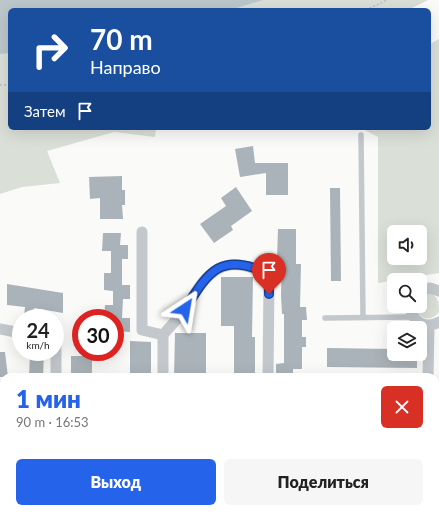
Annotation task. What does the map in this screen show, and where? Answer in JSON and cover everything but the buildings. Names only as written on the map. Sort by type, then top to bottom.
[{"type":"street","points":[[142,232],[142,330],[163,335]]},
{"type":"street","points":[[163,373],[163,335],[185,309],[202,283],[214,270],[234,264],[254,267],[265,272],[269,280],[268,373]]},
{"type":"street","points":[[427,289],[439,291]]},
{"type":"street","points":[[413,313],[419,322],[434,324],[428,373]]},
{"type":"street","points":[[0,329],[12,331]]},
{"type":"street","points":[[56,361],[56,373]]},
{"type":"lane","points":[[362,135],[363,318]]},
{"type":"lane","points":[[325,318],[363,318],[398,313]]},
{"type":"path","points":[[370,8],[387,0]]},
{"type":"shaded area","points":[[0,0],[428,0],[412,8],[8,8],[8,130],[156,130],[155,137],[114,132],[47,151],[60,183],[22,187],[0,194]]},
{"type":"shaded area","points":[[0,0],[263,0],[237,8],[8,8],[8,53],[0,54]]},
{"type":"shaded area","points":[[439,39],[439,273],[427,275],[427,273],[387,273],[387,282],[378,283],[378,137],[365,130],[431,130],[431,44]]},
{"type":"shaded area","points":[[427,294],[432,294],[437,298],[439,312],[432,318],[422,317],[418,313],[427,313]]},
{"type":"route","points":[[185,309],[202,283],[214,270],[234,264],[254,267],[265,272],[269,280],[269,294]]}]
